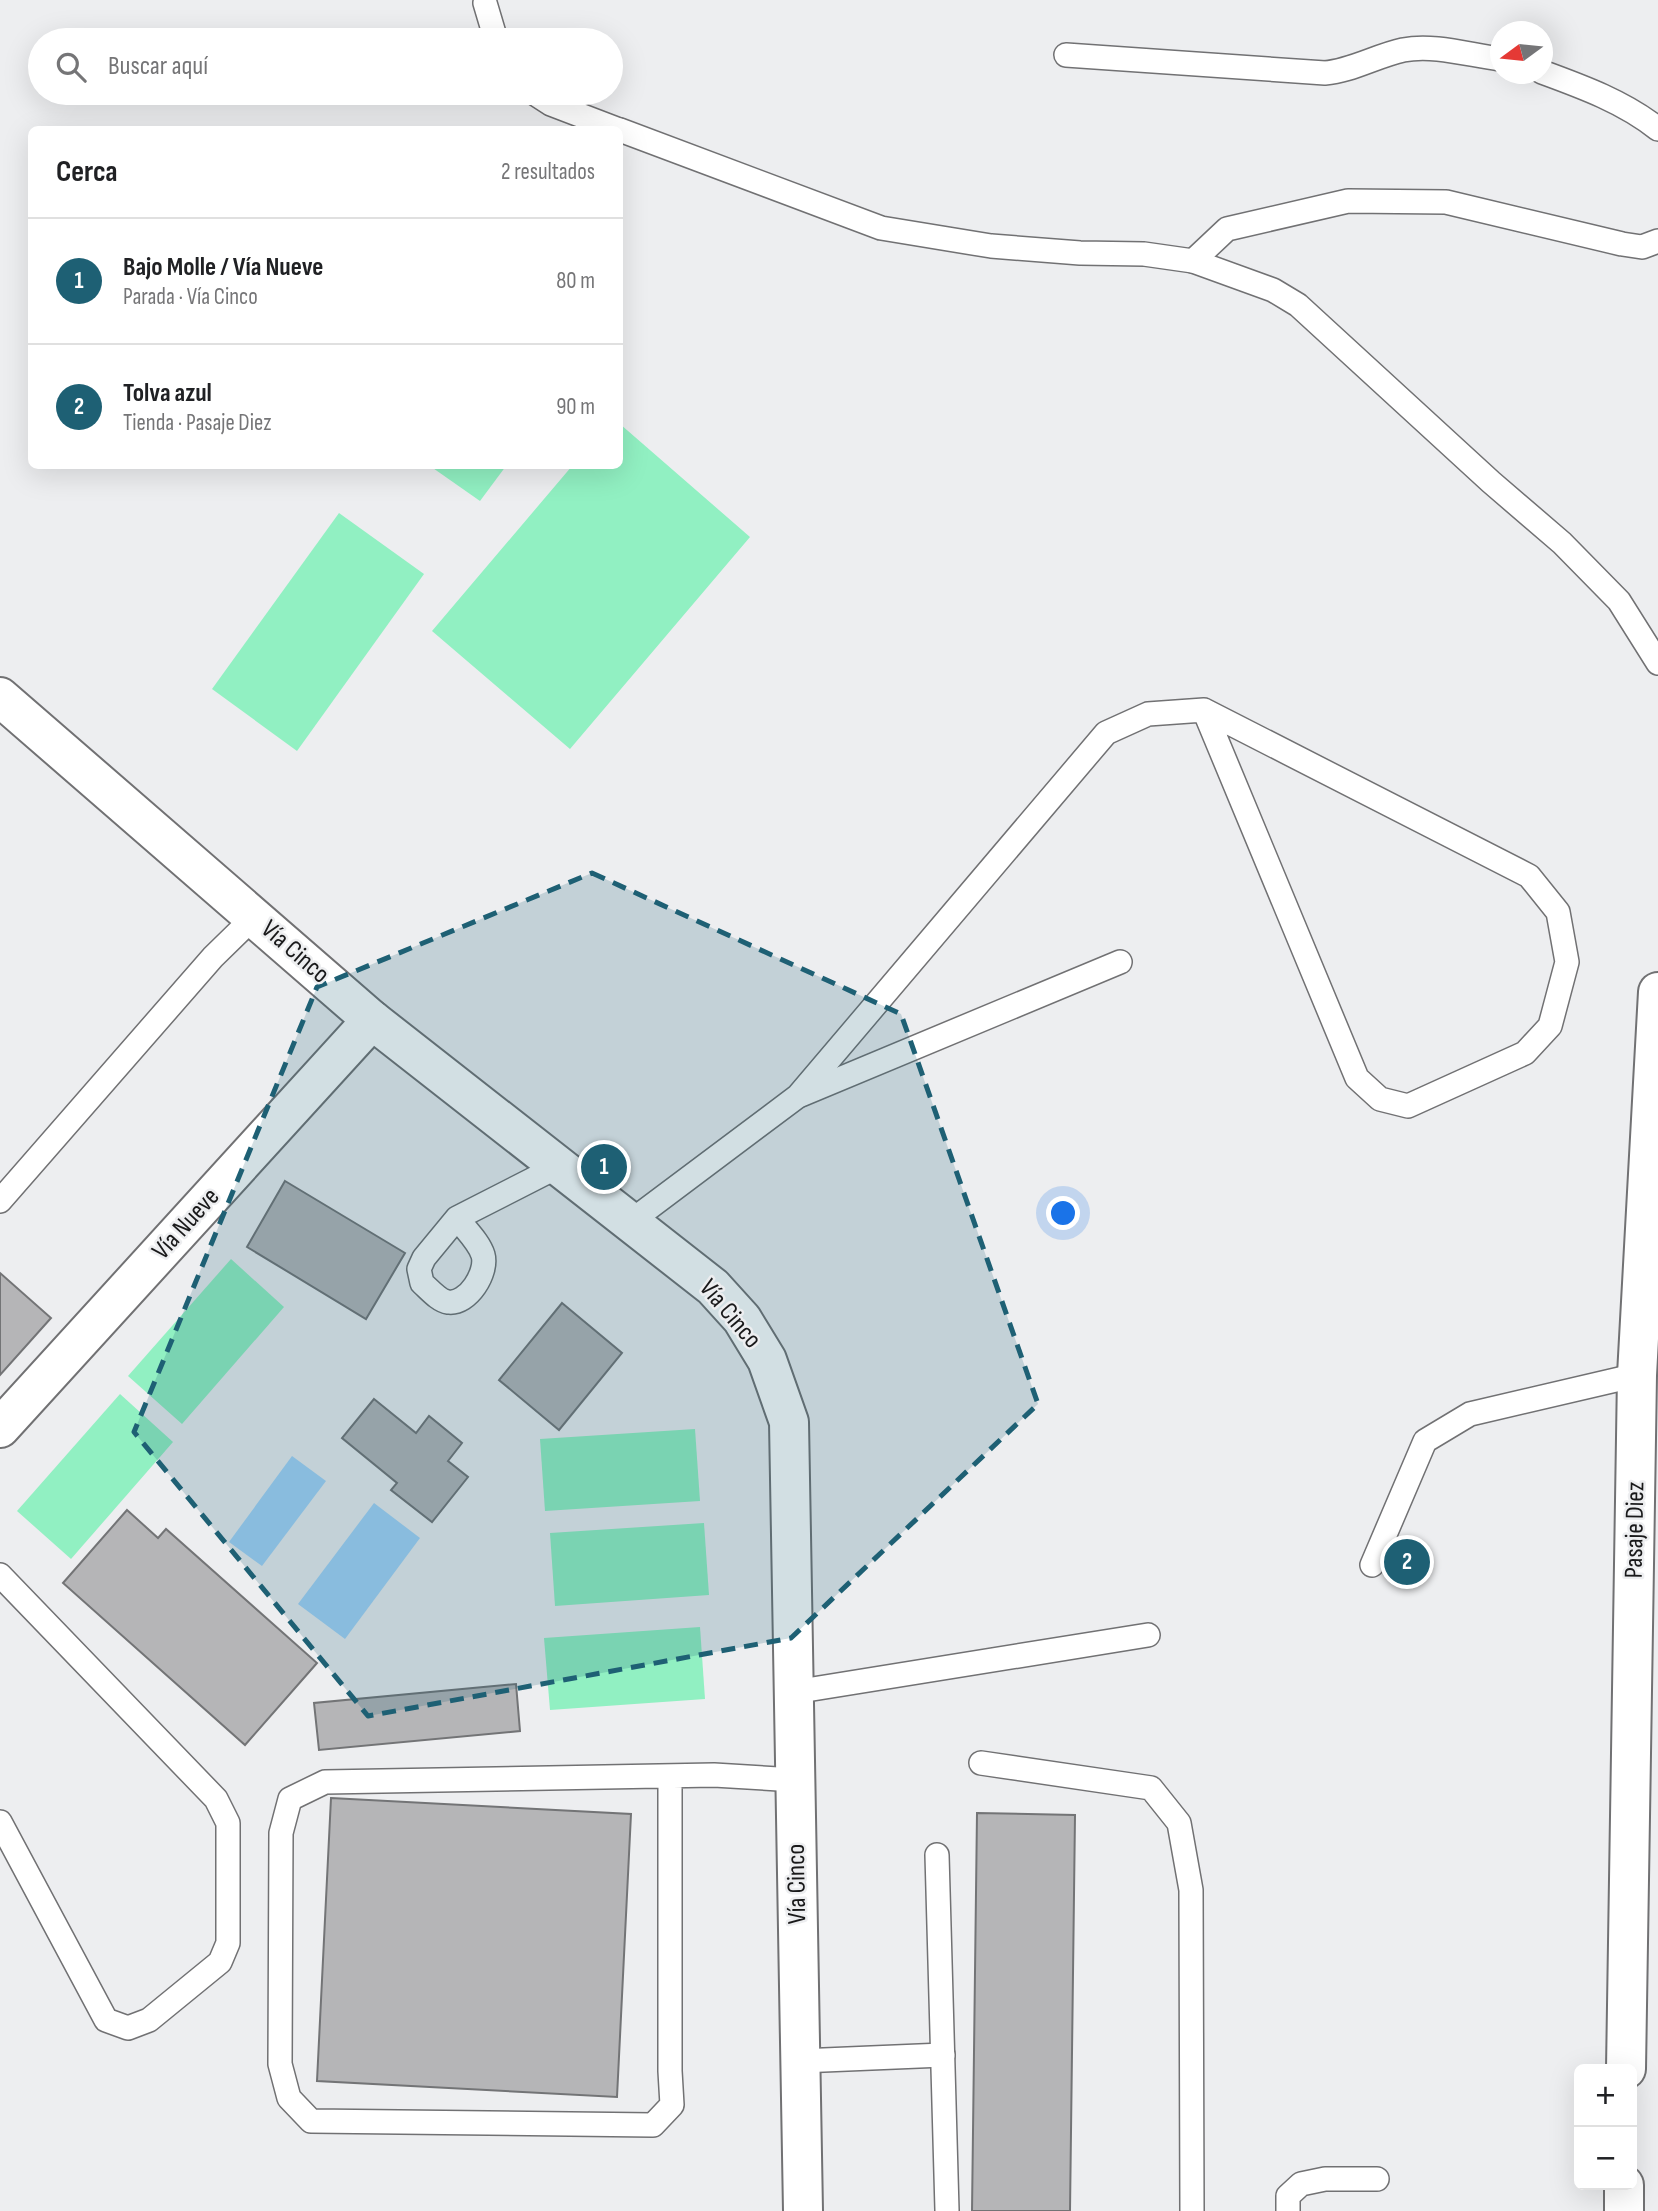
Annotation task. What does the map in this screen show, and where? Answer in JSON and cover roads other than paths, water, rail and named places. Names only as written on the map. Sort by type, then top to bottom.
[{"type":"street","name":"Vía Cinco","points":[[0,697],[372,1020],[713,1287],[742,1320],[767,1360],[789,1422],[803,2211]]},
{"type":"street","name":"Pasaje Diez","points":[[1626,2064],[1637,1375],[1658,992]]},
{"type":"street","name":"Vía Nueve","points":[[0,1427],[372,1020]]},
{"type":"street","points":[[1624,2190],[1624,2211]]},
{"type":"lane","points":[[485,3],[492,28]]},
{"type":"lane","points":[[1066,55],[1325,73],[1338,72],[1373,58],[1424,48],[1490,58]]},
{"type":"lane","points":[[1553,76],[1633,111],[1658,129]]},
{"type":"lane","points":[[554,105],[609,126]]},
{"type":"lane","points":[[623,131],[881,228],[991,246],[1080,253],[1144,254],[1193,261],[1273,290],[1298,305],[1490,482],[1562,543],[1619,601],[1658,663]]},
{"type":"lane","points":[[1193,261],[1227,229],[1348,201],[1446,202],[1622,244],[1643,247],[1658,241]]},
{"type":"lane","points":[[630,1222],[798,1096],[1106,733],[1148,713],[1204,710],[1529,876],[1558,912],[1567,962],[1550,1026],[1525,1053],[1408,1106],[1380,1099],[1357,1078],[1204,710]]},
{"type":"lane","points":[[0,1201],[213,957],[254,917]]},
{"type":"lane","points":[[798,1096],[1120,962]]},
{"type":"lane","points":[[457,1218],[559,1166]]},
{"type":"lane","points":[[1372,1565],[1425,1441],[1470,1414],[1637,1375]]},
{"type":"lane","points":[[0,1575],[216,1799],[228,1823],[228,1942],[220,1962],[149,2020],[128,2028],[106,2020],[0,1822]]},
{"type":"lane","points":[[794,1692],[1148,1635]]},
{"type":"lane","points":[[981,1763],[1151,1788],[1179,1823],[1191,1890],[1192,2211]]},
{"type":"lane","points":[[670,1776],[672,2105],[653,2125],[311,2121],[289,2098],[280,2064],[280,2051],[281,1833],[290,1799],[325,1782],[670,1776],[795,1780]]},
{"type":"lane","points":[[937,1855],[947,2210]]},
{"type":"lane","points":[[800,2061],[943,2055]]},
{"type":"lane","points":[[1289,2211],[1288,2196],[1301,2184],[1325,2179],[1377,2179]]},
{"type":"water","points":[[292,1456],[326,1481],[262,1566],[229,1542]]},
{"type":"water","points":[[374,1503],[420,1538],[345,1639],[298,1604]]},
{"type":"place","name":"Bajo Molle / Vía Nueve","points":[[604,1167]]},
{"type":"place","name":"Tolva azul","points":[[1407,1562]]}]
